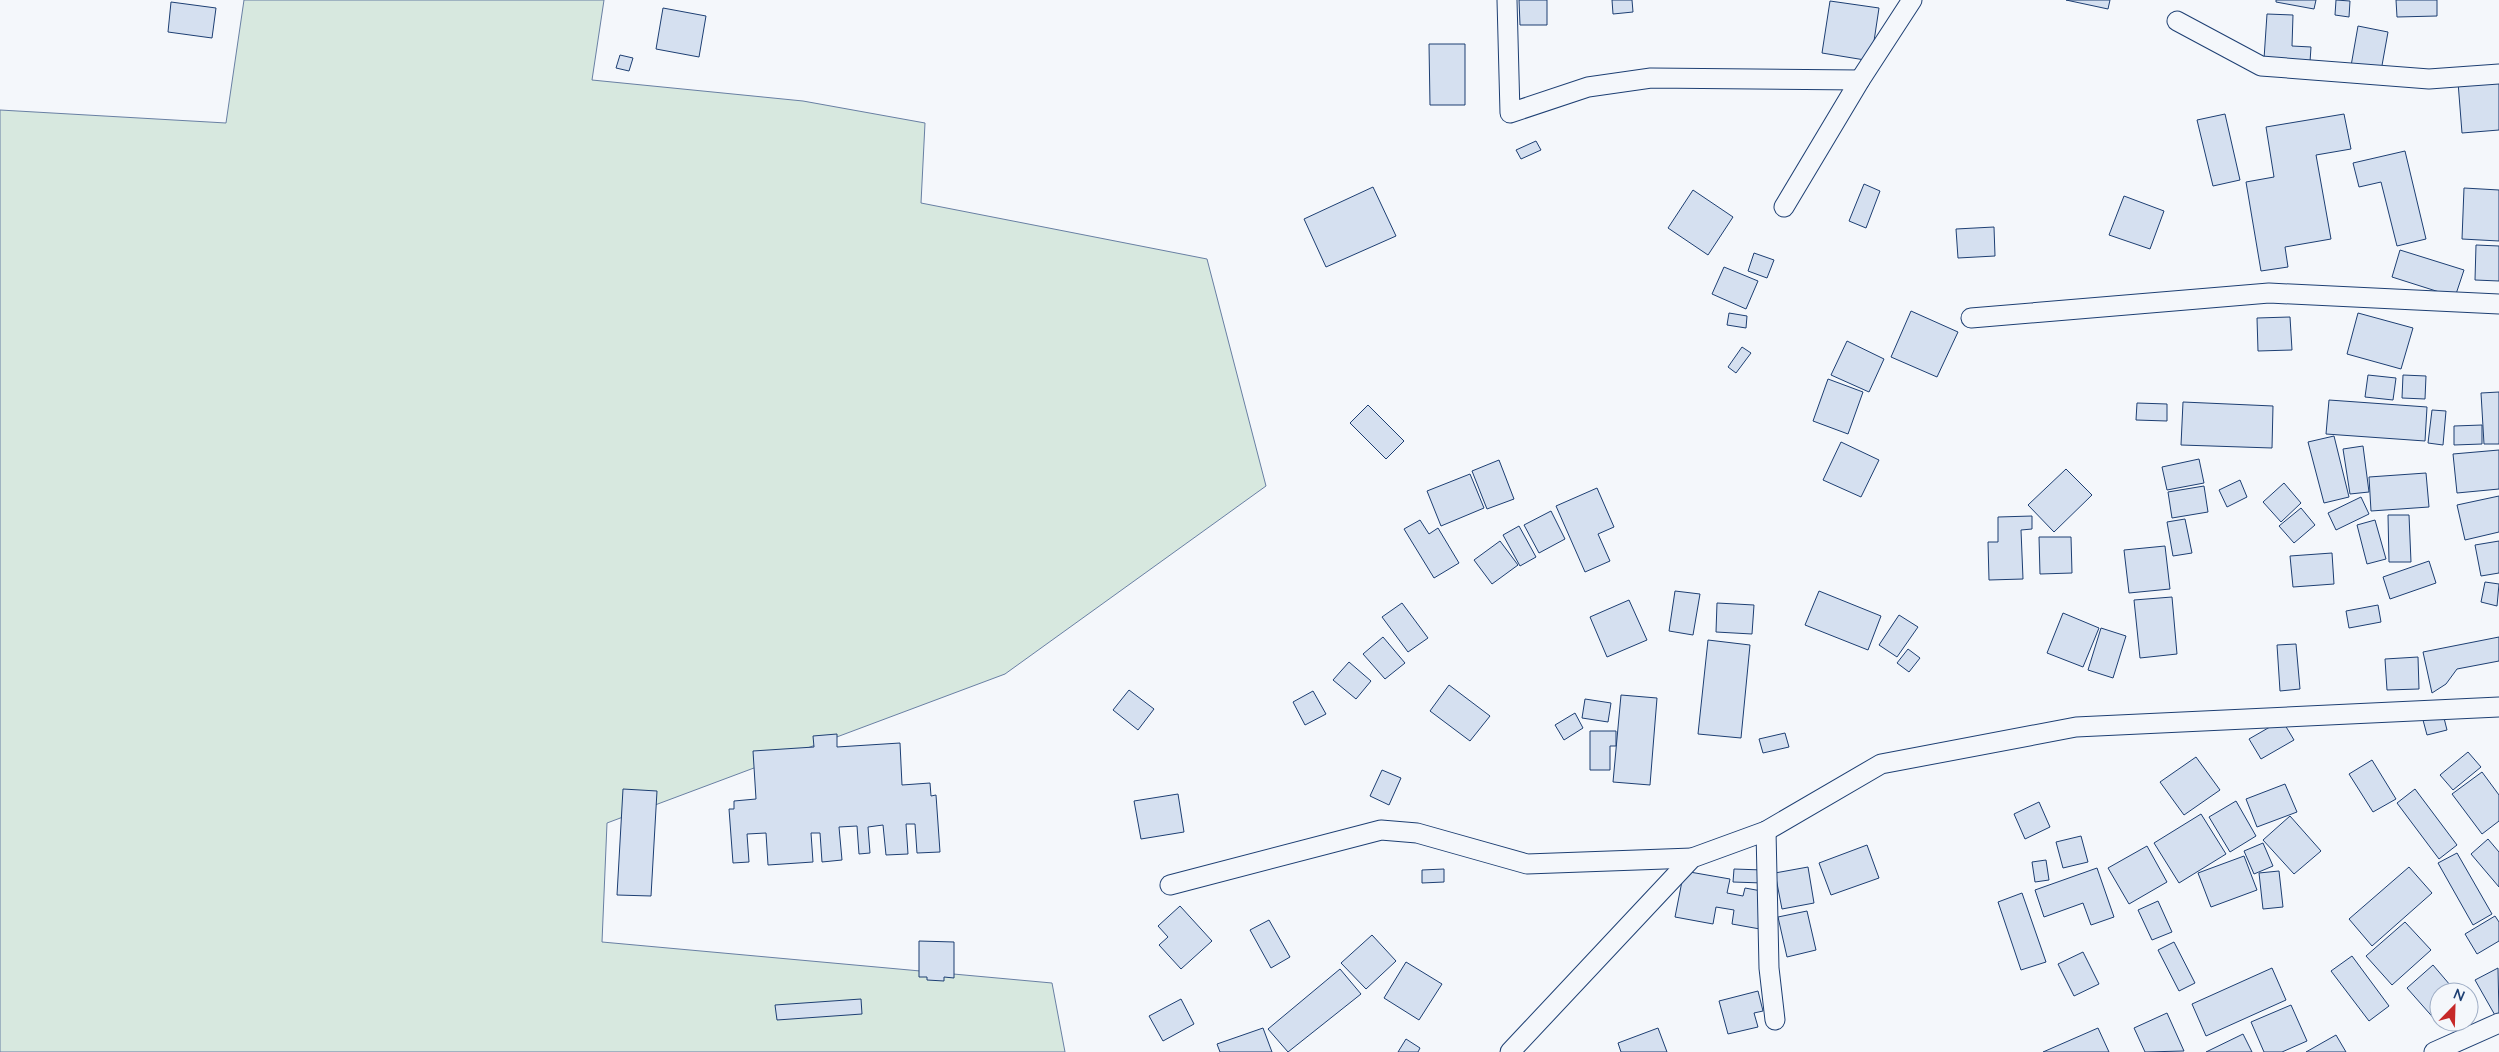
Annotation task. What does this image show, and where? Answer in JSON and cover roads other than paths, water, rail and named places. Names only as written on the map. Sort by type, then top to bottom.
[{"type":"street","points":[[1507,0],[1510,113],[1588,87],[1651,78],[1860,80]]},
{"type":"street","points":[[1784,207],[1860,80],[1912,0]]},
{"type":"street","points":[[2177,21],[2261,66],[2429,79],[2499,74]]},
{"type":"street","points":[[1971,318],[2269,293],[2499,304]]},
{"type":"street","points":[[1170,885],[1381,830],[1417,833],[1527,864],[1692,858],[1766,831],[1881,764],[2076,727],[2499,707]]},
{"type":"street","points":[[1766,831],[1769,968],[1774,1020]]},
{"type":"street","points":[[1510,1052],[1692,858]]},
{"type":"street","points":[[2434,1052],[2499,1022]]}]
